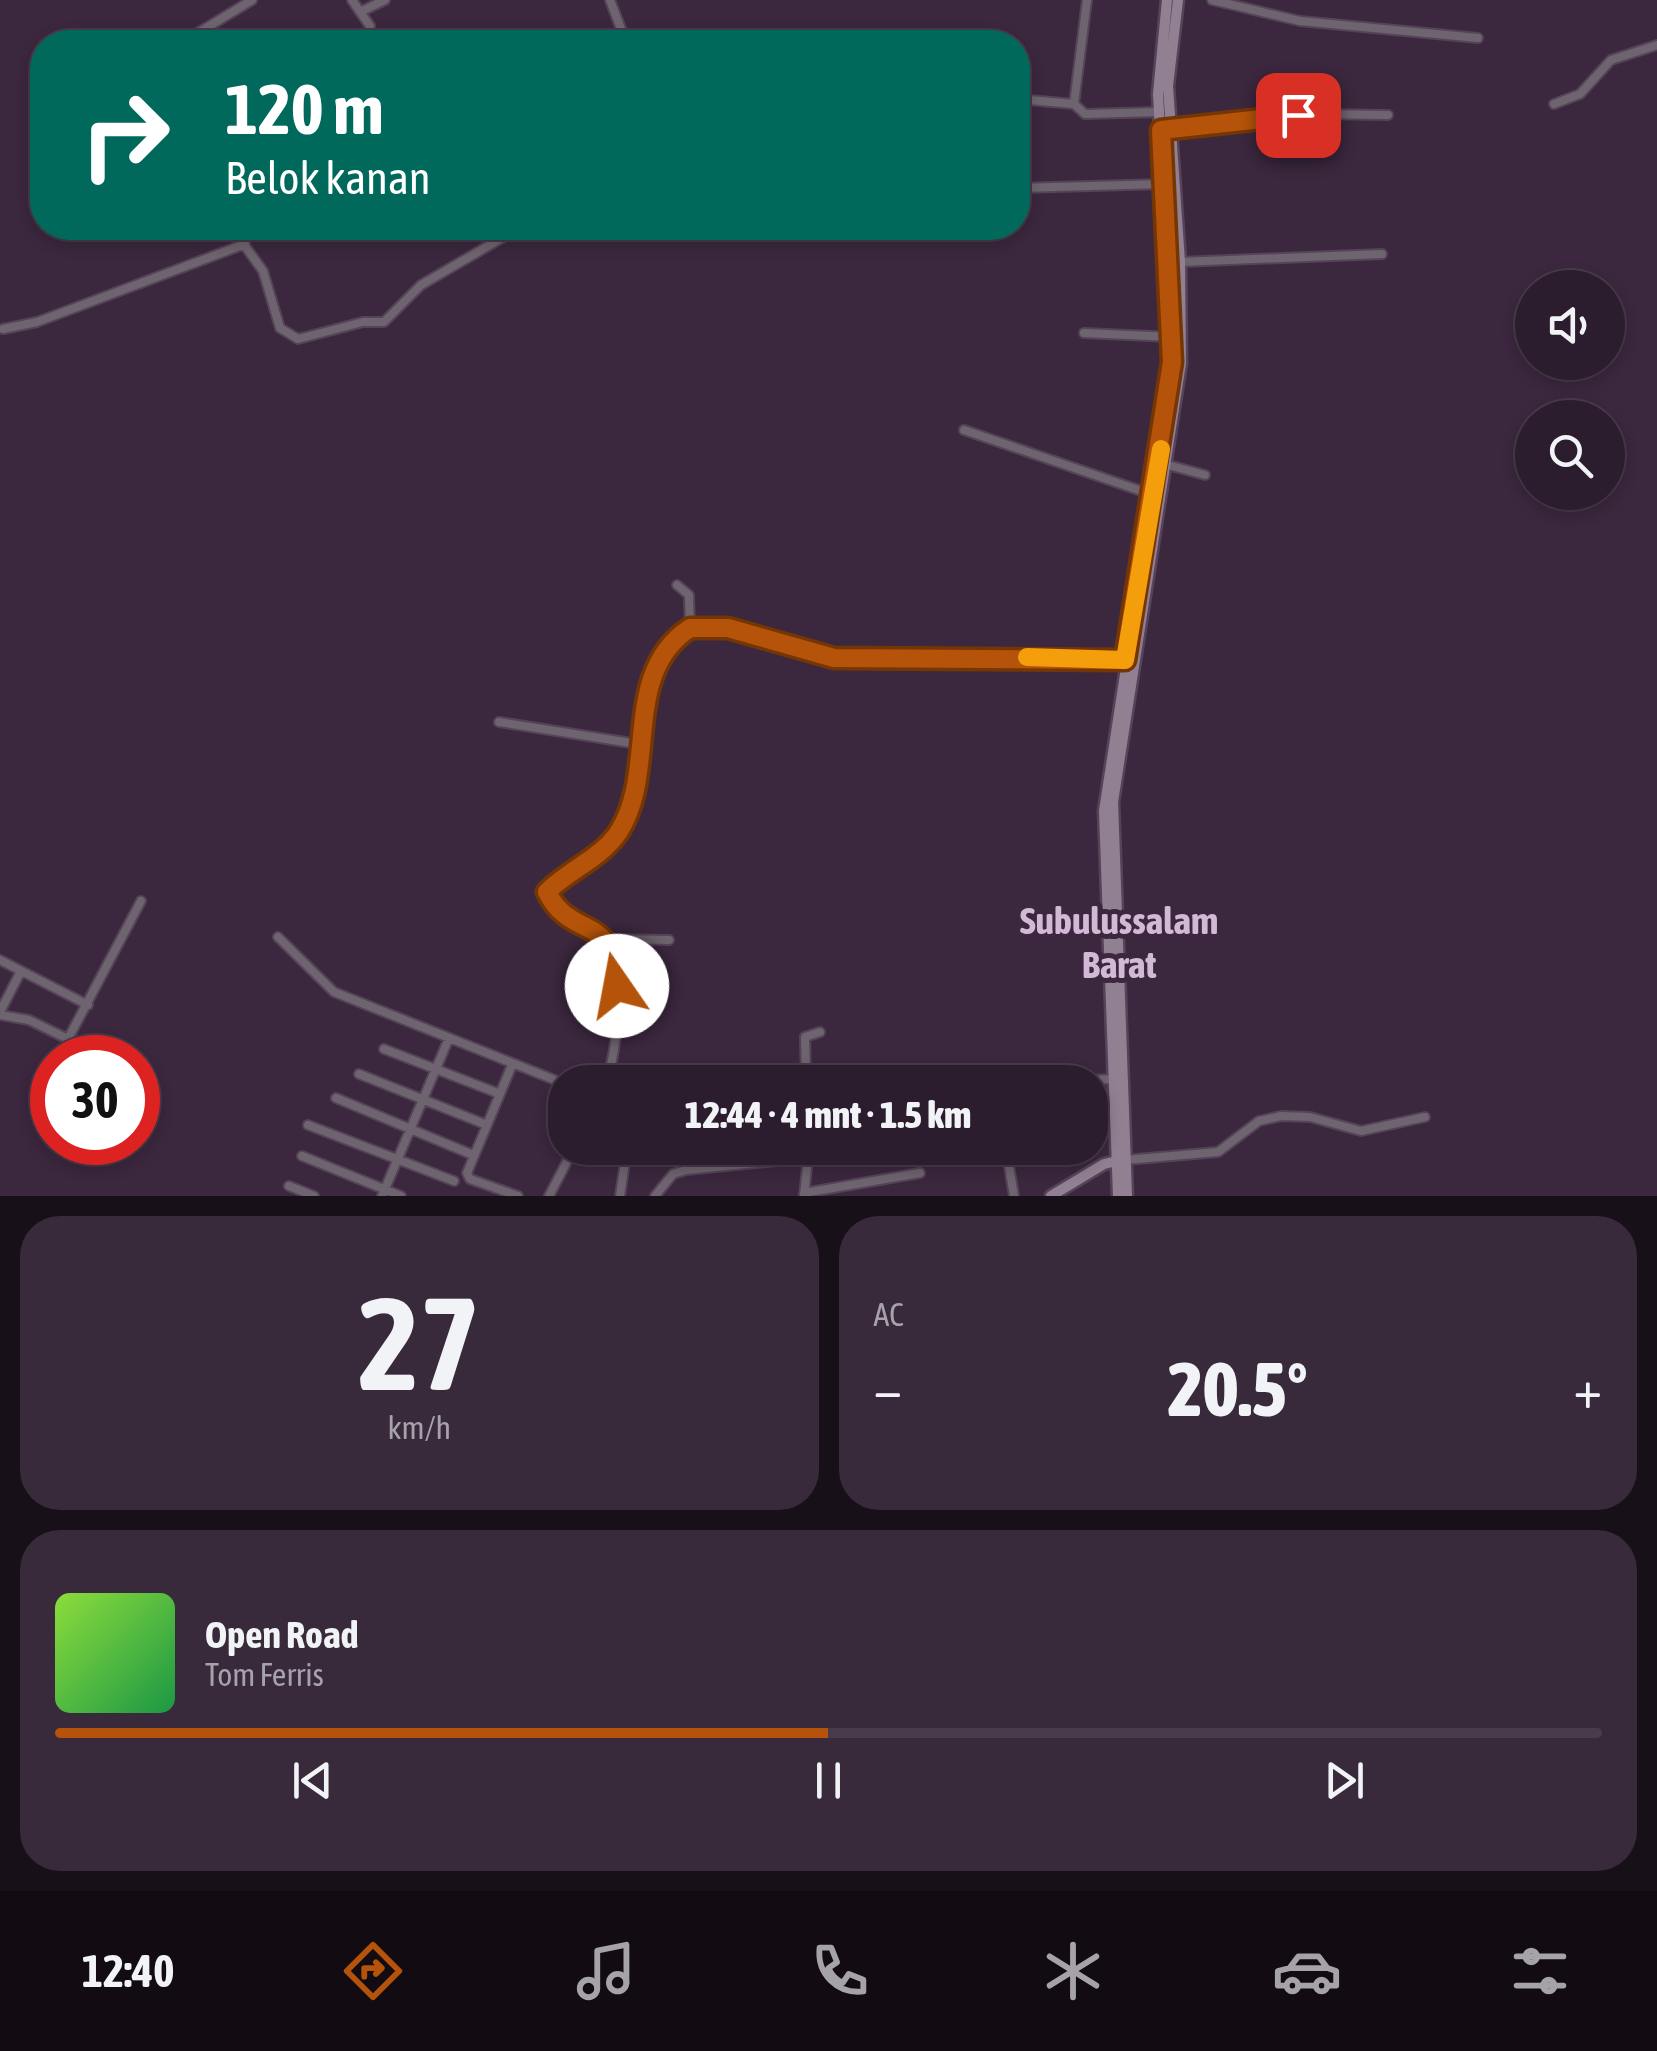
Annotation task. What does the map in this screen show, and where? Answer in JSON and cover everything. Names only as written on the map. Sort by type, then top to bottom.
[{"type":"main road","points":[[1129,661],[1168,465],[1177,317],[1180,262],[1166,130],[1159,112],[1159,59],[1167,0]]},
{"type":"main road","points":[[1126,1196],[1113,1079],[1108,832],[1177,317],[1164,184],[1168,86],[1178,0]]},
{"type":"main road","points":[[1108,832],[1121,1160],[1118,1196]]},
{"type":"main road","points":[[1051,1196],[1104,1164],[1121,1160]]},
{"type":"street","points":[[203,30],[252,0]]},
{"type":"street","points":[[352,0],[370,26]]},
{"type":"street","points":[[360,12],[385,0]]},
{"type":"street","points":[[610,0],[621,30]]},
{"type":"street","points":[[1074,104],[1086,0]]},
{"type":"street","points":[[1212,0],[1300,21],[1478,38]]},
{"type":"street","points":[[1554,104],[1580,94],[1611,60],[1657,45]]},
{"type":"street","points":[[1030,100],[1074,104],[1085,114],[1159,112]]},
{"type":"street","points":[[1166,130],[1315,114],[1388,115]]},
{"type":"street","points":[[1030,188],[1164,184]]},
{"type":"street","points":[[242,240],[263,272],[280,328],[304,338],[363,322],[384,322],[421,285],[498,240]]},
{"type":"street","points":[[3,330],[37,322],[245,244]]},
{"type":"street","points":[[1180,262],[1382,254]]},
{"type":"street","points":[[1084,333],[1173,337]]},
{"type":"street","points":[[964,430],[1154,495]]},
{"type":"street","points":[[1168,465],[1204,474]]},
{"type":"street","points":[[677,585],[690,595],[690,628]]},
{"type":"street","points":[[669,940],[607,939],[564,913],[547,892],[617,834],[630,806],[644,746],[648,688],[670,646],[690,628],[728,628],[834,658],[1129,661]]},
{"type":"street","points":[[499,722],[644,746]]},
{"type":"street","points":[[21,970],[0,1014],[29,1020],[65,1040],[88,1006],[141,901]]},
{"type":"street","points":[[278,937],[334,992],[548,1078]]},
{"type":"street","points":[[607,939],[617,966],[617,1007],[609,1065]]},
{"type":"street","points":[[0,960],[88,1006]]},
{"type":"street","points":[[805,1065],[804,1037],[820,1032]]},
{"type":"street","points":[[383,1193],[449,1038]]},
{"type":"street","points":[[384,1049],[500,1094]]},
{"type":"street","points":[[512,1065],[474,1155],[469,1178],[518,1196]]},
{"type":"street","points":[[360,1074],[487,1125]]},
{"type":"street","points":[[1108,1079],[1113,1079]]},
{"type":"street","points":[[336,1098],[474,1155]]},
{"type":"street","points":[[1121,1160],[1218,1152],[1259,1122],[1281,1116],[1310,1117],[1361,1130],[1425,1116]]},
{"type":"street","points":[[308,1124],[454,1180]]},
{"type":"street","points":[[302,1156],[383,1193],[401,1196]]},
{"type":"street","points":[[549,1196],[565,1165]]},
{"type":"street","points":[[620,1196],[625,1165]]},
{"type":"street","points":[[655,1196],[673,1174],[736,1165]]},
{"type":"street","points":[[806,1165],[804,1194],[920,1174]]},
{"type":"street","points":[[1009,1165],[1014,1196]]},
{"type":"street","points":[[290,1186],[314,1196]]},
{"type":"slow traffic","points":[[1027,657],[1125,660],[1161,449]]},
{"type":"district","name":"Subulussalam Barat","points":[[1119,943]]},
{"type":"route","points":[[617,986],[616,958],[607,939],[564,913],[547,892],[617,834],[630,806],[644,746],[642,716],[648,688],[670,646],[690,628],[728,628],[834,658],[1006,656],[1125,660],[1172,362],[1161,130],[1298,115]]}]
